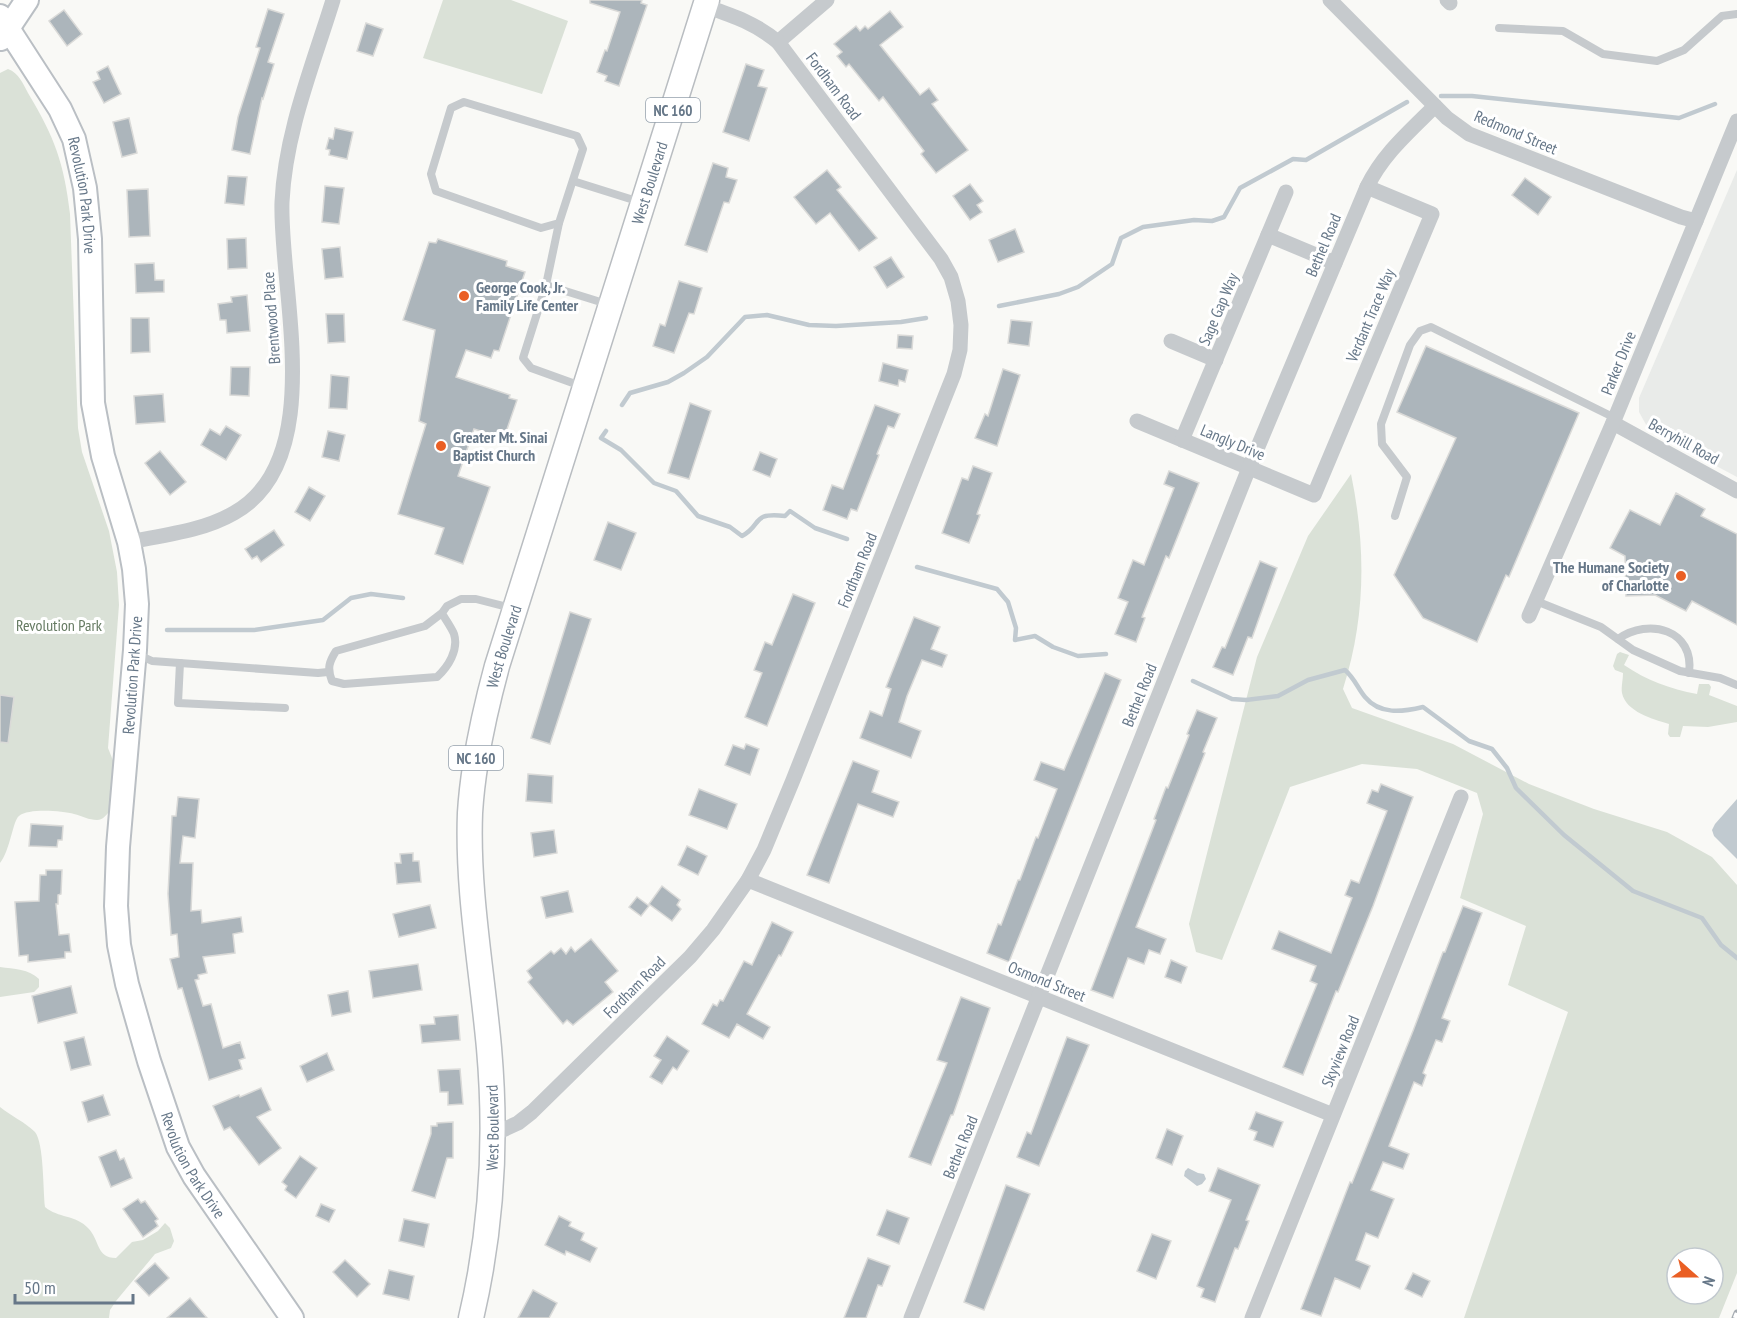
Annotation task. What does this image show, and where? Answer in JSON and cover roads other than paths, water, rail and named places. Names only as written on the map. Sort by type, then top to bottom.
[{"type":"main road","name":"West Boulevard","points":[[471,1318],[483,1260],[494,1134],[489,1048],[471,885],[471,811],[475,768],[484,717],[515,609],[706,3]]},
{"type":"street","points":[[3,28],[27,0]]},
{"type":"street","name":"Brentwood Place","points":[[129,542],[219,521],[236,512],[255,496],[269,479],[279,459],[288,426],[292,381],[292,330],[283,243],[282,202],[285,171],[293,129],[333,0]]},
{"type":"street","points":[[778,42],[827,0]]},
{"type":"street","name":"Redmond Street","points":[[1330,0],[1458,127],[1481,140],[1696,221]]},
{"type":"street","name":"Fordham Road","points":[[494,1134],[518,1123],[532,1112],[690,957],[716,927],[748,880],[781,812],[927,445],[954,374],[960,350],[961,325],[958,301],[951,277],[941,259],[778,42],[763,29],[706,3]]},
{"type":"street","name":"Revolution Park Drive","points":[[3,28],[60,109],[74,139],[82,169],[90,239],[93,403],[103,456],[129,542],[134,569],[137,604],[135,654],[117,865],[116,906],[119,945],[127,984],[148,1061],[178,1147],[194,1176],[292,1318]]},
{"type":"street","name":"Bethel Road","points":[[911,1318],[1249,468],[1367,188],[1378,165],[1389,151],[1435,106]]},
{"type":"street","name":"Parker Drive","points":[[1529,616],[1614,420],[1737,121]]},
{"type":"street","name":"Verdant Trace Way","points":[[1314,495],[1432,214],[1367,188]]},
{"type":"street","name":"Sage Gap Way","points":[[1182,440],[1286,192]]},
{"type":"street","points":[[1268,235],[1335,263]]},
{"type":"street","points":[[1171,341],[1216,360]]},
{"type":"street","name":"Berryhill Road","points":[[1614,420],[1737,491]]},
{"type":"street","name":"Langly Drive","points":[[1137,422],[1314,495]]},
{"type":"street","name":"Skyview Road","points":[[1252,1318],[1461,797]]},
{"type":"street","name":"Osmond Street","points":[[748,880],[1333,1115]]},
{"type":"lane","points":[[1499,28],[1563,31],[1603,54],[1657,61],[1684,50],[1722,16],[1737,14]]},
{"type":"lane","points":[[559,223],[541,228],[436,191],[431,174],[451,108],[464,102],[578,136],[583,149],[559,223],[546,285],[523,358],[531,368],[585,387]]},
{"type":"lane","points":[[573,181],[643,203]]},
{"type":"lane","points":[[546,285],[611,306]]},
{"type":"lane","points":[[1395,516],[1407,477],[1382,444],[1381,424],[1410,345],[1420,331],[1431,327],[1614,420]]},
{"type":"lane","points":[[442,613],[454,634],[455,647],[445,669],[437,677],[344,684],[332,681],[328,672],[329,662],[336,651],[424,626],[442,613],[447,606],[461,598],[476,599],[515,609]]},
{"type":"lane","points":[[1536,601],[1601,627],[1633,651],[1689,673],[1720,678],[1737,685]]},
{"type":"lane","points":[[1618,639],[1640,628],[1663,630],[1682,641],[1688,649],[1691,660],[1689,673]]},
{"type":"lane","points":[[135,654],[152,661],[328,672]]},
{"type":"lane","points":[[180,663],[178,703],[285,708]]},
{"type":"waterway","points":[[1441,96],[1472,96],[1679,118],[1715,104]]},
{"type":"waterway","points":[[999,306],[1059,294],[1078,287],[1112,264],[1121,238],[1143,227],[1194,220],[1212,221],[1224,217],[1240,188],[1293,159],[1306,160],[1407,102]]},
{"type":"waterway","points":[[622,405],[630,393],[668,382],[707,357],[745,317],[767,315],[809,325],[836,326],[926,318]]},
{"type":"waterway","points":[[606,431],[601,438],[621,450],[654,483],[676,491],[698,516],[730,527],[742,536],[753,528],[758,520],[766,516],[785,516],[790,511],[815,528],[847,539]]},
{"type":"waterway","points":[[917,567],[997,589],[1008,602],[1016,628],[1015,640],[1035,636],[1053,647],[1078,656],[1106,654]]},
{"type":"waterway","points":[[167,630],[254,630],[323,620],[351,598],[371,594],[403,598]]},
{"type":"waterway","points":[[1193,681],[1232,699],[1246,700],[1278,696],[1308,680],[1345,670],[1365,697],[1377,707],[1392,711],[1423,707],[1469,741],[1492,749],[1507,768],[1516,788],[1564,835],[1633,891],[1702,918],[1721,945],[1737,958]]},
{"type":"railway","points":[[1735,1318],[1737,1313]]},
{"type":"place","name":"George Cook, Jr. Family Life Center","points":[[464,296]]},
{"type":"place","name":"Greater Mt. Sinai Baptist Church","points":[[441,446]]},
{"type":"place","name":"The Humane Society of Charlotte","points":[[1681,576]]},
{"type":"park label","name":"Revolution Park","points":[[59,625]]}]
